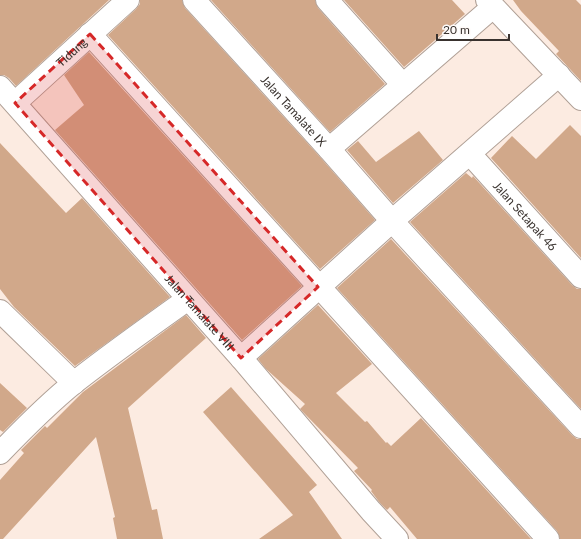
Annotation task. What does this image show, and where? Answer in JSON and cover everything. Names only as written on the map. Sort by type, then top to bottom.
[{"type":"street","name":"Tidung","points":[[15,103],[128,0]]},
{"type":"street","name":"Jalan Tamalate IX","points":[[194,0],[392,221],[581,427]]},
{"type":"street","points":[[327,0],[403,85]]},
{"type":"street","points":[[329,149],[403,85],[490,4],[581,99]]},
{"type":"street","points":[[90,34],[548,539]]},
{"type":"street","points":[[241,358],[392,221],[559,75]]},
{"type":"street","name":"Jalan Tamalate VIII","points":[[0,87],[241,358],[371,511],[397,539]]},
{"type":"street","name":"Jalan Setapak 46","points":[[470,154],[581,277]]},
{"type":"street","points":[[0,453],[74,383],[188,299]]},
{"type":"street","points":[[0,311],[74,383]]},
{"type":"highlighted area","points":[[90,34],[318,287],[241,358],[15,103]]},
{"type":"building","points":[[0,0],[109,0],[16,86],[9,78],[4,75],[0,75]]},
{"type":"building","points":[[140,0],[182,0],[185,8],[375,220],[320,269],[108,35],[136,9],[140,4]]},
{"type":"building","points":[[211,0],[315,0],[318,8],[385,84],[330,132]]},
{"type":"building","points":[[344,0],[452,0],[465,14],[404,67]]},
{"type":"building","points":[[513,0],[576,0],[581,5],[581,81],[556,54],[559,51],[521,11]]},
{"type":"building","points":[[89,52],[302,286],[242,340],[55,130],[84,105],[64,75]]},
{"type":"building","points":[[570,125],[581,136],[581,258],[491,158],[512,136],[536,159]]},
{"type":"building","points":[[419,131],[443,160],[393,203],[347,150],[358,141],[376,162]]},
{"type":"building","points":[[0,143],[66,213],[82,198],[170,297],[75,366],[14,307],[0,289]]},
{"type":"building","points":[[466,173],[472,178],[473,176],[572,285],[577,289],[581,289],[581,409],[410,222]]},
{"type":"building","points":[[391,239],[572,435],[577,439],[581,439],[581,539],[560,539],[557,531],[337,288]]},
{"type":"building","points":[[318,305],[372,364],[336,393],[365,422],[367,421],[386,443],[387,442],[391,446],[421,418],[531,539],[417,539],[390,507],[387,510],[380,503],[371,491],[372,490],[354,471],[358,468],[300,409],[305,404],[266,369],[258,359]]},
{"type":"building","points":[[186,315],[206,338],[128,408],[152,510],[157,509],[163,539],[117,539],[113,518],[115,517],[96,437],[3,539],[0,539],[0,480],[24,453],[21,450],[45,426],[47,428],[83,392]]},
{"type":"building","points":[[0,383],[27,408],[3,432],[0,430]]},
{"type":"building","points":[[231,387],[317,485],[309,492],[342,539],[259,539],[293,515],[203,412]]}]
